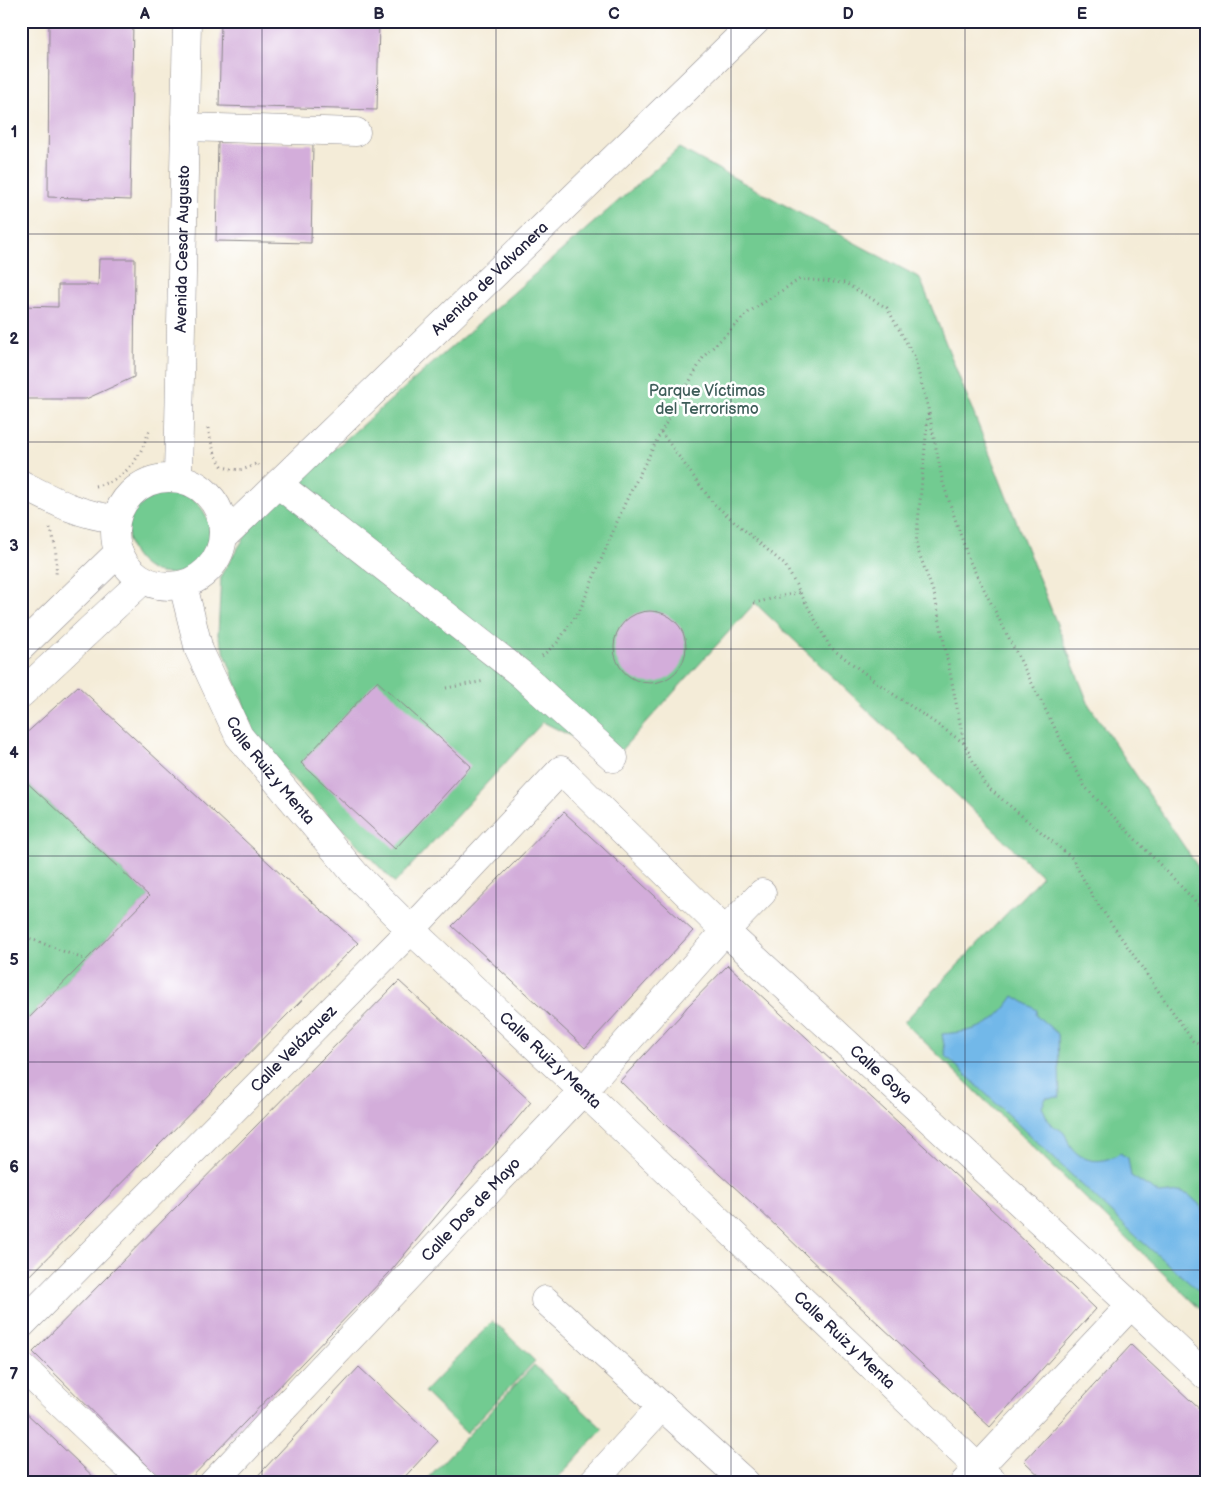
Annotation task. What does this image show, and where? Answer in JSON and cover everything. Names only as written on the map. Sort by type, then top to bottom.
[{"type":"street","name":"Avenida Cesar Augusto","points":[[178,478],[187,21]]},
{"type":"street","name":"Avenida de Valvanera","points":[[224,536],[756,21]]},
{"type":"street","points":[[185,127],[356,132]]},
{"type":"street","points":[[21,647],[117,535],[124,502],[137,489],[159,478],[178,478],[197,485],[212,498],[222,517],[224,536],[222,547],[214,564],[200,577],[183,585],[161,586],[143,580],[129,568],[117,535],[96,517],[77,511],[30,488]]},
{"type":"street","points":[[278,484],[521,674],[614,758]]},
{"type":"street","points":[[21,620],[117,535]]},
{"type":"street","points":[[21,694],[143,580]]},
{"type":"street","name":"Calle Ruiz y Menta","points":[[183,585],[199,650],[239,736],[356,875],[411,930],[583,1091],[978,1478]]},
{"type":"street","name":"Calle Velázquez","points":[[21,1325],[411,930],[561,770]]},
{"type":"street","name":"Calle Goya","points":[[561,770],[725,931],[1206,1376]]},
{"type":"street","name":"Calle Dos de Mayo","points":[[213,1483],[583,1091],[725,931],[762,893]]},
{"type":"street","points":[[545,1300],[746,1483]]},
{"type":"street","points":[[978,1478],[1131,1305]]},
{"type":"street","points":[[21,1366],[145,1483]]},
{"type":"street","points":[[592,1483],[662,1406]]},
{"type":"path","points":[[446,688],[521,674],[557,643],[580,610],[625,503],[661,432],[704,356],[749,312],[800,279],[845,283],[887,308],[914,356],[928,408],[944,483],[969,560],[1085,787],[1199,905],[1206,931]]},
{"type":"path","points":[[928,408],[916,544],[935,597],[964,743],[985,785],[1072,858],[1093,898],[1193,1041],[1206,1049]]},
{"type":"path","points":[[661,432],[713,503],[785,565],[830,647],[883,687],[964,743]]},
{"type":"path","points":[[30,488],[32,504],[44,517],[52,533],[56,562],[55,589]]},
{"type":"path","points":[[754,603],[800,592]]},
{"type":"path","points":[[21,935],[86,960]]},
{"type":"green space","name":"Parque Víctimas del Terrorismo","points":[[679,148],[920,278],[1089,705],[1206,879],[1206,1315],[904,1022],[1042,876],[755,603],[614,758],[543,722],[395,883],[258,743],[218,635],[221,575],[258,516]]},
{"type":"green space","points":[[161,492],[177,492],[192,499],[203,510],[210,525],[207,549],[198,562],[177,574],[161,574],[146,567],[135,556],[128,541],[128,525],[135,510],[146,499]]},
{"type":"green space","points":[[21,777],[149,896],[21,1026]]},
{"type":"green space","points":[[493,1321],[535,1361],[466,1433],[424,1392]]},
{"type":"green space","points":[[534,1365],[603,1429],[553,1483],[423,1483]]},
{"type":"water","points":[[1014,996],[1037,1010],[1036,1015],[1058,1034],[1060,1097],[1046,1098],[1042,1107],[1050,1122],[1064,1133],[1076,1153],[1088,1159],[1100,1160],[1114,1157],[1120,1153],[1128,1158],[1131,1176],[1160,1194],[1180,1192],[1189,1195],[1202,1207],[1206,1217],[1206,1292],[1202,1294],[1138,1238],[946,1056],[942,1034],[984,1026],[999,1015]]},
{"type":"building","points":[[49,21],[133,21],[130,200],[48,197]]},
{"type":"building","points":[[221,21],[379,21],[377,110],[219,106]]},
{"type":"building","points":[[218,142],[313,144],[311,243],[216,241]]},
{"type":"building","points":[[99,259],[135,259],[134,377],[86,399],[21,399],[21,306],[58,307],[58,285],[98,285]]},
{"type":"building","points":[[643,611],[657,611],[676,621],[686,640],[686,654],[676,673],[657,683],[643,683],[624,673],[614,654],[614,640],[624,621]]},
{"type":"building","points":[[377,681],[471,766],[395,849],[301,763]]},
{"type":"building","points":[[78,686],[358,943],[21,1285],[21,1026],[149,896],[21,777],[21,738]]},
{"type":"building","points":[[564,812],[693,931],[585,1048],[452,926]]},
{"type":"building","points":[[728,965],[965,1184],[1096,1309],[990,1427],[620,1081]]},
{"type":"building","points":[[399,981],[531,1102],[390,1272],[186,1483],[165,1483],[33,1352]]},
{"type":"building","points":[[1131,1345],[1206,1415],[1206,1477],[1201,1483],[1047,1483],[1024,1461]]},
{"type":"building","points":[[359,1367],[438,1441],[399,1483],[251,1483]]},
{"type":"building","points":[[21,1408],[39,1425],[100,1483],[21,1483]]}]
